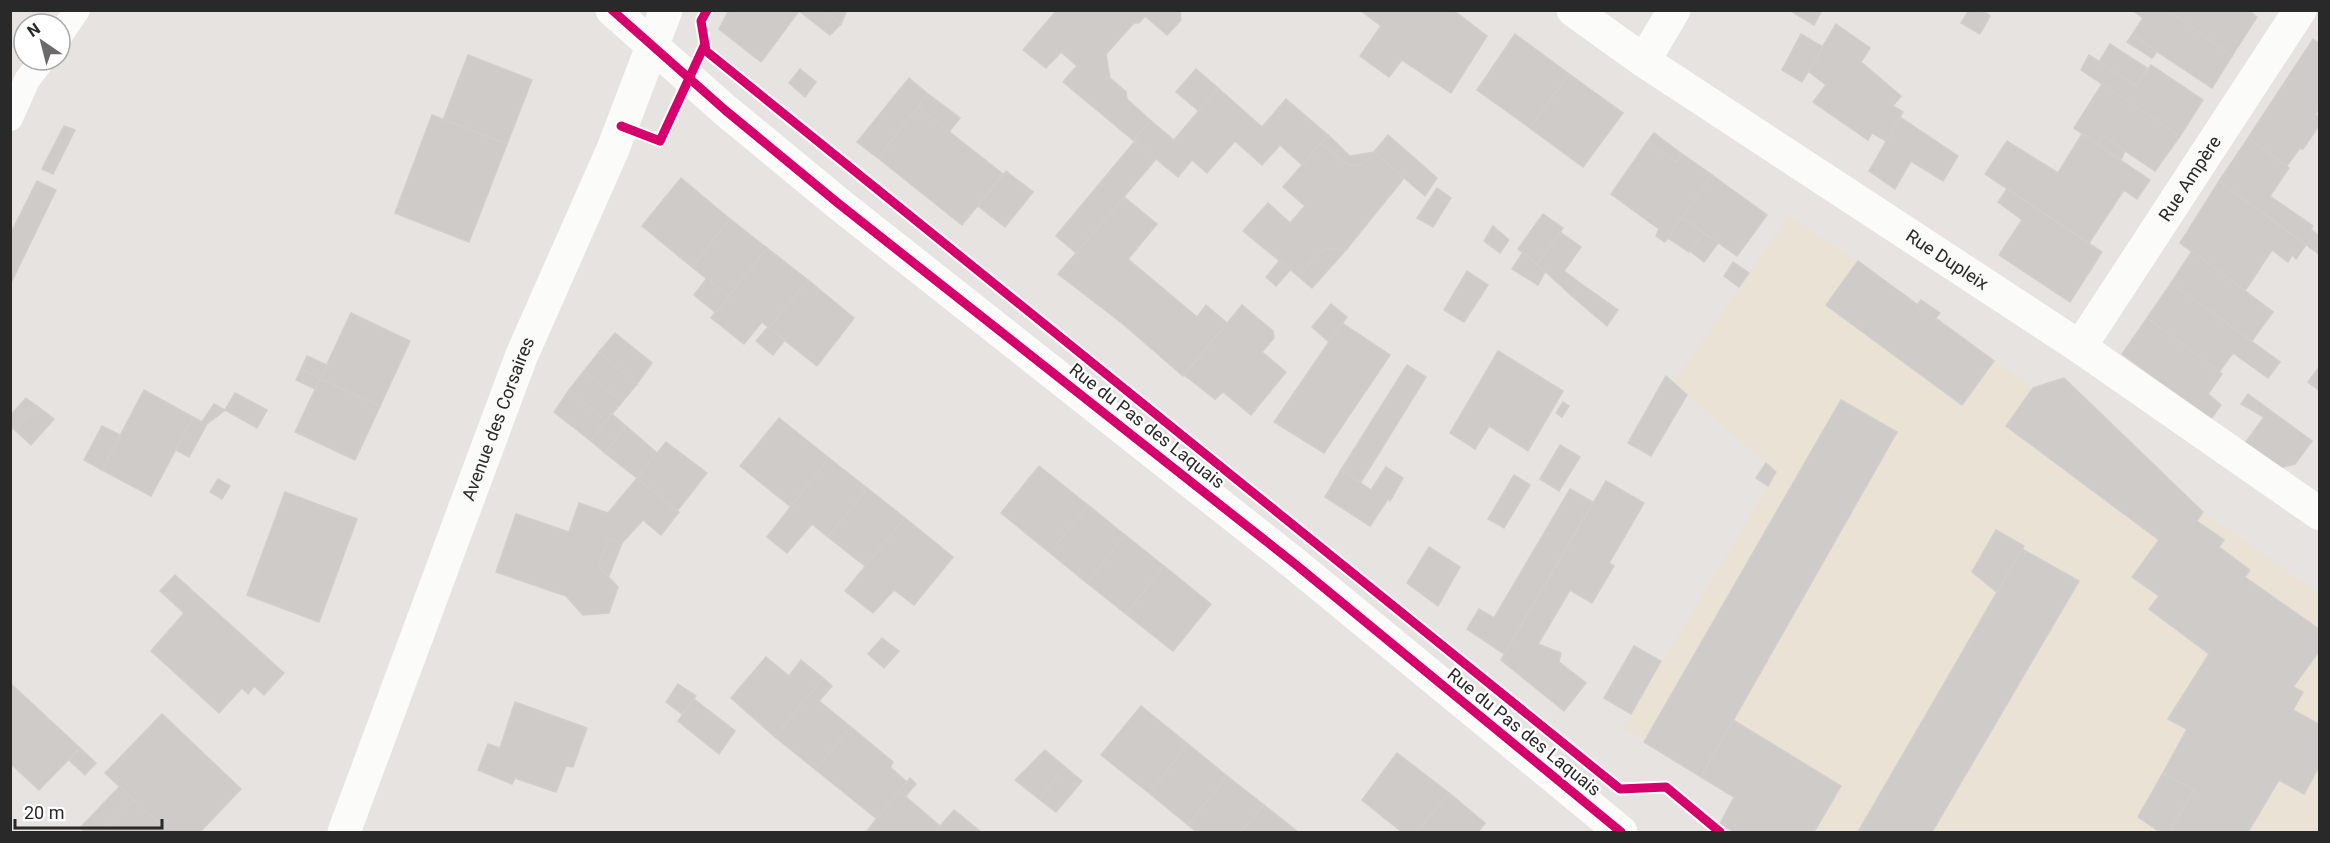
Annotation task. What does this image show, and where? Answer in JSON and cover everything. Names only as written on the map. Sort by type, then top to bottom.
[{"type":"street","name":"Rue du Pas des Laquais","points":[[612,10],[839,204],[1295,564],[1621,832]]},
{"type":"street","name":"Avenue des Corsaires","points":[[344,832],[521,357],[613,149],[666,10]]},
{"type":"street","name":"Rue Dupleix","points":[[1573,10],[1644,61],[2315,502]]},
{"type":"street","points":[[1644,61],[1674,10]]},
{"type":"street","name":"Rue Ampère","points":[[2080,347],[2300,10]]},
{"type":"lane","points":[[10,118],[33,72]]},
{"type":"shaded area","points":[[1789,216],[1858,261],[1916,306],[1921,300],[1940,313],[1935,320],[2033,388],[2064,378],[2203,512],[2319,593],[2319,832],[1735,832],[1720,824],[1734,797],[1623,727],[1776,473],[1673,383]]},
{"type":"building","points":[[729,10],[823,10],[841,24],[830,35],[799,11],[761,62],[719,29]]},
{"type":"building","points":[[823,10],[847,10],[841,24]]},
{"type":"building","points":[[1057,10],[1180,10],[1181,20],[1167,35],[1145,16],[1139,23],[1134,23],[1106,54],[1110,78],[1126,92],[1127,99],[1151,121],[1133,140],[1063,82],[1077,66],[1061,52],[1046,68],[1023,50]]},
{"type":"building","points":[[1360,10],[1453,10],[1487,36],[1451,93],[1402,60],[1389,77],[1360,56],[1381,26]]},
{"type":"building","points":[[1789,10],[1822,10],[1814,25]]},
{"type":"building","points":[[1969,10],[1982,10],[1990,16],[1980,34],[1961,23]]},
{"type":"building","points":[[2132,10],[2168,10],[2232,56],[2212,88],[2132,35],[2143,18]]},
{"type":"building","points":[[2168,10],[2248,10],[2257,17],[2232,56]]},
{"type":"building","points":[[1836,24],[1870,48],[1861,62],[1901,96],[1893,106],[1903,112],[1886,141],[1872,133],[1868,140],[1813,102],[1826,85],[1808,71]]},
{"type":"building","points":[[1515,34],[1569,74],[1530,128],[1477,90]]},
{"type":"building","points":[[1801,34],[1823,47],[1802,82],[1782,70]]},
{"type":"building","points":[[2132,35],[2157,52],[2152,58],[2127,42]]},
{"type":"building","points":[[2313,39],[2320,44],[2320,108],[2315,114],[2320,118],[2320,124],[2303,149],[2300,148],[2286,167],[2248,138]]},
{"type":"building","points":[[2110,44],[2147,68],[2136,86],[2099,62]]},
{"type":"building","points":[[468,55],[532,80],[507,144],[443,120]]},
{"type":"building","points":[[2089,55],[2136,86],[2151,65],[2203,100],[2180,136],[2081,70]]},
{"type":"building","points":[[800,69],[816,82],[805,97],[789,83]]},
{"type":"building","points":[[1196,69],[1218,88],[1199,111],[1176,92]]},
{"type":"building","points":[[1569,74],[1623,113],[1583,167],[1530,128]]},
{"type":"building","points":[[909,78],[928,94],[878,158],[857,142]]},
{"type":"building","points":[[2102,84],[2180,136],[2155,171],[2103,136],[2098,145],[2074,128]]},
{"type":"building","points":[[1218,88],[1262,127],[1286,99],[1328,135],[1302,165],[1280,145],[1262,165],[1235,141],[1207,173],[1192,160],[1178,177],[1133,140],[1151,121],[1174,140]]},
{"type":"building","points":[[928,94],[960,118],[949,132],[918,107]]},
{"type":"building","points":[[918,107],[1003,174],[962,225],[878,158]]},
{"type":"building","points":[[432,115],[507,144],[469,242],[395,213]]},
{"type":"building","points":[[1900,117],[1958,156],[1943,181],[1911,161],[1895,189],[1869,171]]},
{"type":"building","points":[[64,126],[75,130],[53,174],[42,169]]},
{"type":"building","points":[[1654,133],[1682,154],[1676,162],[1647,142]]},
{"type":"building","points":[[2082,134],[2150,180],[2137,199],[2124,190],[2089,243],[1985,174],[2007,141],[2058,173]]},
{"type":"building","points":[[1328,135],[1350,156],[1374,152],[1362,165],[1349,166],[1321,143]]},
{"type":"building","points":[[1388,135],[1437,178],[1425,196],[1374,152]]},
{"type":"building","points":[[2103,136],[2125,151],[2121,160],[2098,145]]},
{"type":"building","points":[[2248,138],[2289,168],[2270,196],[2313,226],[2311,229],[2320,237],[2320,255],[2219,181]]},
{"type":"building","points":[[1135,141],[1156,159],[1076,253],[1056,236]]},
{"type":"building","points":[[1647,142],[1676,162],[1682,154],[1712,175],[1665,242],[1656,236],[1659,229],[1611,194]]},
{"type":"building","points":[[1321,143],[1349,166],[1362,165],[1374,152],[1404,178],[1346,250],[1323,249],[1298,276],[1243,231],[1268,203],[1290,223],[1305,206],[1283,187]]},
{"type":"building","points":[[1006,171],[1033,192],[1005,227],[978,206]]},
{"type":"building","points":[[1712,175],[1767,215],[1737,256],[1682,217]]},
{"type":"building","points":[[681,178],[730,219],[692,267],[642,226]]},
{"type":"building","points":[[37,181],[56,190],[10,285],[10,235]]},
{"type":"building","points":[[2219,181],[2306,245],[2296,259],[2292,255],[2288,262],[2272,250],[2245,291],[2180,243]]},
{"type":"building","points":[[1437,188],[1451,198],[1433,227],[1417,218]]},
{"type":"building","points":[[2007,189],[2102,252],[2070,302],[1999,255],[2022,220],[1998,202]]},
{"type":"building","points":[[1124,197],[1157,224],[1128,259],[1197,317],[1206,305],[1227,323],[1183,376],[1123,324],[1058,274]]},
{"type":"building","points":[[1543,214],[1563,228],[1537,264],[1518,249]]},
{"type":"building","points":[[1682,217],[1703,233],[1689,252],[1668,238]]},
{"type":"building","points":[[730,219],[767,248],[729,297],[692,267]]},
{"type":"building","points":[[1493,226],[1509,240],[1500,253],[1484,241]]},
{"type":"building","points":[[1560,232],[1581,247],[1564,271],[1580,283],[1572,296],[1537,264]]},
{"type":"building","points":[[1703,233],[1718,243],[1704,262],[1690,251]]},
{"type":"building","points":[[767,248],[808,280],[769,328],[762,322],[744,344],[711,318]]},
{"type":"building","points":[[1323,249],[1346,250],[1312,288],[1298,276]]},
{"type":"building","points":[[2192,251],[2273,312],[2252,341],[2171,283]]},
{"type":"building","points":[[1523,252],[1545,272],[1538,285],[1512,269]]},
{"type":"building","points":[[1280,260],[1291,269],[1276,286],[1266,277]]},
{"type":"building","points":[[1858,261],[1994,361],[1962,405],[1826,305]]},
{"type":"building","points":[[1733,262],[1749,273],[1739,287],[1724,276]]},
{"type":"building","points":[[1467,271],[1488,285],[1464,322],[1444,310]]},
{"type":"building","points":[[707,278],[729,297],[716,313],[694,295]]},
{"type":"building","points":[[808,280],[854,318],[817,366],[769,328]]},
{"type":"building","points":[[1580,283],[1618,310],[1607,326],[1572,296]]},
{"type":"building","points":[[2171,283],[2280,362],[2268,378],[2233,353],[2219,372],[2147,318]]},
{"type":"building","points":[[1921,300],[1940,313],[1935,319],[1916,306]]},
{"type":"building","points":[[1331,304],[1347,317],[1329,342],[1312,327]]},
{"type":"building","points":[[1242,305],[1273,331],[1274,338],[1262,352],[1286,372],[1251,415],[1223,392],[1215,399],[1184,375]]},
{"type":"building","points":[[351,313],[410,341],[380,406],[320,379]]},
{"type":"building","points":[[2147,318],[2222,374],[2208,394],[2221,405],[2211,419],[2122,354]]},
{"type":"building","points":[[1342,323],[1390,355],[1324,453],[1274,422]]},
{"type":"building","points":[[768,327],[785,340],[773,355],[756,341]]},
{"type":"building","points":[[615,333],[652,363],[637,384],[599,352]]},
{"type":"building","points":[[1498,351],[1563,391],[1528,451],[1489,426],[1475,449],[1450,433]]},
{"type":"building","points":[[599,352],[637,384],[622,402],[584,371]]},
{"type":"building","points":[[307,356],[327,365],[320,379],[301,369]]},
{"type":"building","points":[[1407,365],[1426,377],[1361,482],[1341,470]]},
{"type":"building","points":[[2320,366],[2320,391],[2308,382]]},
{"type":"building","points":[[301,369],[320,379],[315,389],[296,380]]},
{"type":"building","points":[[584,371],[622,402],[606,421],[569,390]]},
{"type":"building","points":[[1666,376],[1687,395],[1651,456],[1628,443]]},
{"type":"building","points":[[2064,378],[2203,512],[2197,521],[2224,540],[2219,547],[2250,570],[2245,577],[2320,630],[2320,650],[2293,687],[2303,692],[2293,710],[2320,725],[2320,765],[2304,794],[2279,780],[2248,832],[2169,832],[2194,790],[2163,773],[2187,729],[2168,719],[2209,654],[2149,609],[2159,596],[2132,577],[2159,540],[2006,426],[2033,388]]},
{"type":"building","points":[[320,379],[380,406],[355,460],[295,432]]},
{"type":"building","points":[[144,390],[193,417],[151,496],[102,470]]},
{"type":"building","points":[[569,390],[606,421],[591,441],[554,412]]},
{"type":"building","points":[[235,393],[267,410],[257,428],[225,410]]},
{"type":"building","points":[[2248,394],[2312,441],[2295,464],[2279,468],[2245,443],[2264,417],[2241,404]]},
{"type":"building","points":[[26,398],[37,406],[15,430],[10,427],[10,416]]},
{"type":"building","points":[[1841,400],[1897,432],[1701,777],[1644,742]]},
{"type":"building","points":[[1563,402],[1569,406],[1562,417],[1556,413]]},
{"type":"building","points":[[214,404],[225,410],[207,424],[189,457],[176,450],[193,417],[202,422]]},
{"type":"building","points":[[37,406],[54,419],[31,445],[15,430]]},
{"type":"building","points":[[612,414],[626,426],[605,453],[591,441]]},
{"type":"building","points":[[779,418],[829,458],[791,507],[740,466]]},
{"type":"building","points":[[102,426],[120,435],[102,470],[84,460]]},
{"type":"building","points":[[626,426],[657,453],[637,478],[605,453]]},
{"type":"building","points":[[666,442],[707,473],[677,511],[637,478]]},
{"type":"building","points":[[1560,445],[1580,457],[1559,491],[1540,479]]},
{"type":"building","points":[[829,458],[867,488],[828,537],[812,524],[787,553],[767,537]]},
{"type":"building","points":[[1766,463],[1776,472],[1768,486],[1756,478]]},
{"type":"building","points":[[1039,466],[1088,505],[1050,553],[1001,513]]},
{"type":"building","points":[[1386,467],[1403,478],[1390,501],[1388,499],[1370,526],[1325,497],[1341,470],[1371,490]]},
{"type":"building","points":[[1514,475],[1530,485],[1504,528],[1488,519]]},
{"type":"building","points":[[637,478],[679,512],[661,535],[643,520],[622,543],[609,539],[598,566],[618,587],[609,613],[583,615],[566,596],[496,572],[516,514],[569,532],[579,503],[608,513]]},
{"type":"building","points":[[218,479],[230,486],[222,499],[210,492]]},
{"type":"building","points":[[1606,481],[1644,503],[1609,563],[1614,566],[1592,603],[1570,590],[1538,644],[1561,653],[1559,662],[1586,683],[1564,711],[1501,660]]},
{"type":"building","points":[[867,488],[905,518],[865,566],[828,537]]},
{"type":"building","points":[[1570,489],[1593,502],[1504,654],[1467,629],[1479,609],[1494,618]]},
{"type":"building","points":[[285,492],[357,519],[319,622],[247,595]]},
{"type":"building","points":[[1088,505],[1125,535],[1087,583],[1050,553]]},
{"type":"building","points":[[905,518],[953,557],[914,605],[894,590],[873,613],[845,591]]},
{"type":"building","points":[[1996,530],[2024,546],[1997,592],[1972,572]]},
{"type":"building","points":[[1125,535],[1164,566],[1126,614],[1087,583]]},
{"type":"building","points":[[609,539],[622,543],[609,576],[598,566]]},
{"type":"building","points":[[1429,547],[1460,567],[1438,606],[1407,583]]},
{"type":"building","points":[[2022,549],[2079,581],[1932,832],[1858,832]]},
{"type":"building","points":[[1164,566],[1211,604],[1173,651],[1126,614]]},
{"type":"building","points":[[175,575],[284,673],[264,695],[254,686],[248,694],[242,688],[219,713],[151,651],[184,613],[160,591]]},
{"type":"building","points":[[882,638],[899,651],[884,668],[868,654]]},
{"type":"building","points":[[1634,646],[1661,661],[1631,714],[1604,698]]},
{"type":"building","points":[[766,657],[789,676],[801,660],[823,678],[775,737],[731,698]]},
{"type":"building","points":[[823,678],[832,686],[819,701],[851,727],[816,770],[775,737]]},
{"type":"building","points":[[10,683],[80,748],[39,790],[10,763]]},
{"type":"building","points":[[678,684],[696,696],[682,714],[666,702]]},
{"type":"building","points":[[694,699],[735,731],[719,754],[678,721]]},
{"type":"building","points":[[515,702],[587,728],[573,767],[566,766],[556,792],[515,778],[512,784],[478,770],[488,744],[500,748]]},
{"type":"building","points":[[1141,706],[1188,744],[1149,793],[1101,755]]},
{"type":"building","points":[[162,714],[241,789],[200,832],[168,832],[105,773]]},
{"type":"building","points":[[1733,720],[1841,786],[1814,832],[1735,832],[1720,824],[1734,797],[1701,777]]},
{"type":"building","points":[[851,727],[893,762],[890,767],[907,782],[877,819],[816,770]]},
{"type":"building","points":[[1188,744],[1227,776],[1188,825],[1149,793]]},
{"type":"building","points":[[80,748],[96,763],[85,775],[69,760]]},
{"type":"building","points":[[1045,750],[1065,767],[1039,799],[1015,780]]},
{"type":"building","points":[[1397,753],[1449,793],[1417,832],[1402,832],[1362,800]]},
{"type":"building","points":[[1065,767],[1082,781],[1056,812],[1039,799]]},
{"type":"building","points":[[2163,773],[2194,790],[2169,832],[2160,832],[2138,817]]},
{"type":"building","points":[[1227,776],[1264,805],[1241,832],[1197,832],[1188,825]]},
{"type":"building","points":[[910,778],[916,784],[905,797],[899,791]]},
{"type":"building","points":[[120,786],[134,800],[103,832],[85,832],[80,828]]},
{"type":"building","points":[[899,791],[940,826],[935,832],[866,832]]},
{"type":"building","points":[[1449,793],[1485,823],[1478,832],[1417,832]]},
{"type":"building","points":[[134,800],[168,832],[103,832]]},
{"type":"building","points":[[1264,805],[1298,832],[1241,832]]},
{"type":"building","points":[[954,810],[981,832],[935,832]]},
{"type":"cycle path","points":[[612,10],[725,110],[839,204],[1295,564],[1621,832]]},
{"type":"cycle path","points":[[707,10],[701,21],[706,51],[1620,789],[1666,787],[1720,832]]},
{"type":"cycle path","points":[[621,126],[660,141],[705,44]]}]
